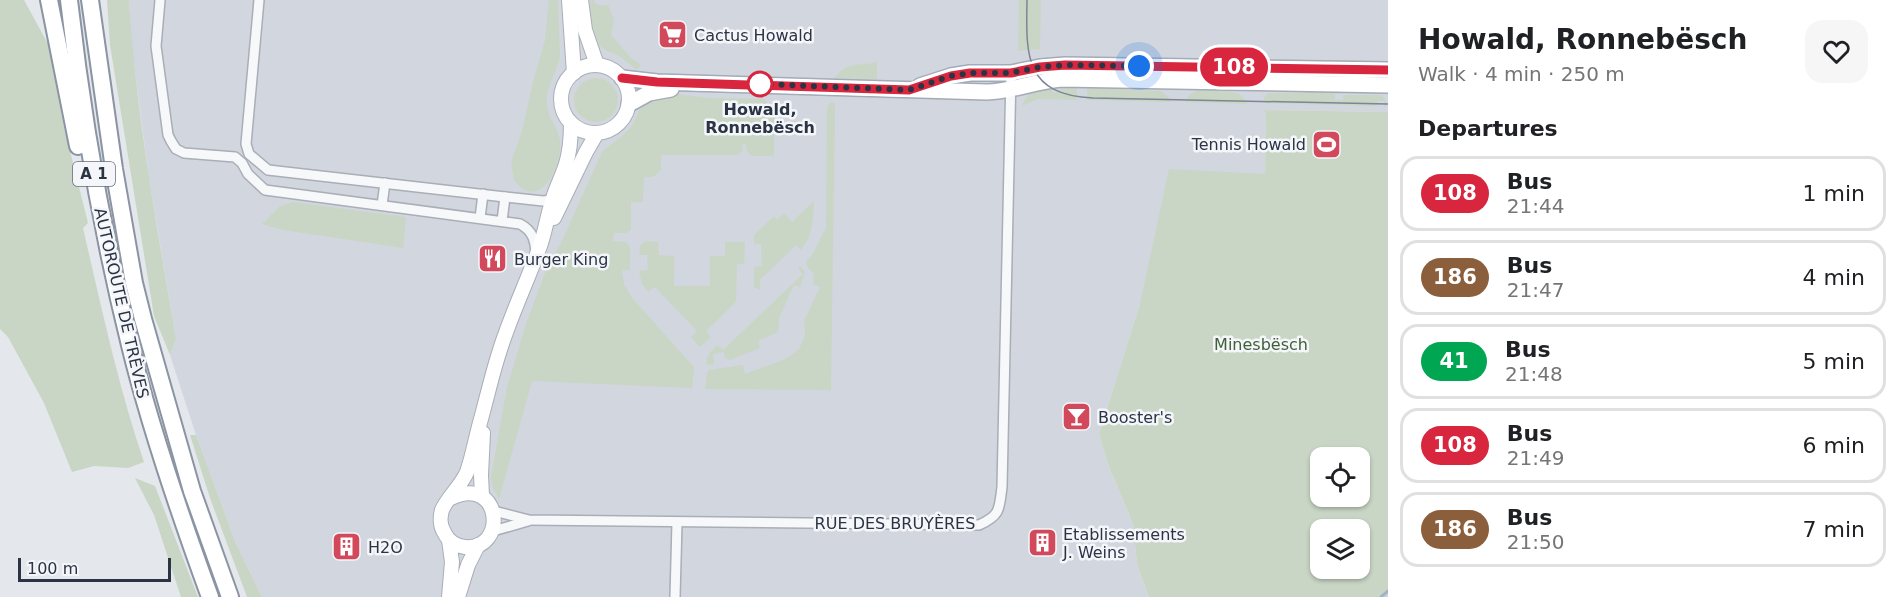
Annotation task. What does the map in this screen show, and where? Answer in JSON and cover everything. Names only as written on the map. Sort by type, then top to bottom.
[{"type":"highway","name":"A 1","points":[[51,0],[104,270],[130,347]]},
{"type":"highway","name":"AUTOROUTE DE TRÈVES","points":[[69,0],[85,122],[102,223],[130,347],[175,498],[210,597]]},
{"type":"highway","name":"AUTOROUTE DE TRÈVES","points":[[90,0],[96,54],[134,283],[192,491],[230,597]]},
{"type":"highway","points":[[96,0],[96,54]]},
{"type":"main road","points":[[569,0],[574,73]]},
{"type":"main road","points":[[581,0],[585,30],[597,65]]},
{"type":"main road","points":[[622,78],[629,95],[629,104],[626,115],[618,125],[609,131],[597,134],[587,133],[571,123],[561,103],[566,81],[581,69],[597,65],[606,67],[622,78],[657,82],[987,92],[1011,90],[1033,83],[1062,79],[1388,85]]},
{"type":"main road","points":[[909,90],[951,76],[970,73],[1011,73],[1065,65],[1388,70]]},
{"type":"main road","points":[[629,104],[657,90],[723,84]]},
{"type":"main road","points":[[538,250],[552,200],[566,163],[571,123]]},
{"type":"main road","points":[[449,597],[452,562],[449,540],[442,530],[441,518],[446,504],[466,473],[499,352],[538,250],[597,134]]},
{"type":"main road","points":[[482,496],[485,404]]},
{"type":"main road","points":[[449,540],[463,547],[478,545],[487,539],[495,521],[494,511],[482,496],[461,493],[452,498]]},
{"type":"main road","points":[[458,597],[468,565],[478,545]]},
{"type":"street","points":[[160,0],[156,46],[168,135],[176,149],[184,153],[235,157],[242,163],[248,174],[265,190],[520,224],[527,228],[535,239],[538,250]]},
{"type":"street","points":[[259,0],[246,144],[249,154],[268,170],[543,201],[552,200]]},
{"type":"street","name":"RUE DES BRUYÈRES","points":[[529,520],[979,525],[993,519],[999,510],[1002,487],[1011,73]]},
{"type":"street","points":[[265,190],[268,170]]},
{"type":"street","points":[[382,205],[385,183]]},
{"type":"street","points":[[480,218],[483,194]]},
{"type":"street","points":[[502,221],[506,197]]},
{"type":"street","points":[[494,511],[529,520]]},
{"type":"street","points":[[492,531],[529,520]]},
{"type":"street","points":[[675,597],[677,523]]},
{"type":"shaded area","points":[[129,0],[1388,0],[1388,112],[1263,110],[1266,115],[1265,174],[1140,304],[1099,434],[1108,464],[1133,524],[1137,564],[1149,597],[262,597],[235,541],[196,435],[170,355],[176,339],[149,178],[132,49]]},
{"type":"green space","points":[[0,0],[24,0],[48,44],[64,127],[88,223],[83,228],[103,316],[144,462],[128,468],[94,466],[72,472],[44,403],[8,337],[0,329]]},
{"type":"green space","points":[[107,0],[129,0],[142,128],[176,339],[170,355],[154,316],[110,45]]},
{"type":"green space","points":[[549,0],[558,0],[560,56],[549,86],[547,105],[559,136],[560,147],[552,175],[541,189],[533,191],[525,190],[514,180],[511,162],[522,131],[545,40]]},
{"type":"green space","points":[[590,0],[594,0],[601,6],[608,5],[614,20],[611,35],[631,58],[641,65],[637,70],[618,55],[600,46],[591,25]]},
{"type":"green space","points":[[1019,0],[1041,0],[1040,49],[1018,51]]},
{"type":"green space","points":[[877,62],[877,79],[834,78],[849,66]]},
{"type":"green space","points":[[596,78],[605,79],[612,84],[617,91],[617,109],[612,116],[605,121],[596,122],[587,121],[580,116],[575,109],[574,100],[575,91],[580,84],[587,79]]},
{"type":"green space","points":[[1077,84],[1077,100],[1038,99],[1022,106],[1028,95],[1045,86],[1055,93],[1067,85]]},
{"type":"green space","points":[[1087,84],[1116,86],[1128,90],[1160,91],[1171,102],[1087,100]]},
{"type":"green space","points":[[1312,90],[1344,93],[1335,94],[1335,100],[1343,100],[1343,95],[1382,95],[1385,99],[1386,107],[1384,107],[1384,101],[1377,101],[1377,106],[1265,103],[1264,97],[1269,93],[1305,93]]},
{"type":"green space","points":[[1196,91],[1232,92],[1244,98],[1247,104],[1185,102],[1189,95]]},
{"type":"green space","points":[[674,94],[710,98],[764,99],[774,110],[774,156],[752,156],[747,151],[746,144],[743,144],[742,152],[737,155],[661,155],[661,170],[653,177],[644,177],[643,202],[631,202],[631,230],[626,233],[614,233],[613,241],[626,242],[630,247],[630,270],[622,271],[624,284],[632,298],[694,367],[692,388],[532,381],[499,499],[493,488],[491,477],[507,387],[526,324],[549,262],[560,245],[602,152],[628,131],[643,104],[649,100]]},
{"type":"green space","points":[[831,102],[835,103],[831,390],[705,389],[709,370],[743,365],[745,374],[786,359],[799,349],[805,336],[804,321],[820,287],[813,284],[814,274],[806,262],[814,252],[826,227],[827,112]]},
{"type":"green space","name":"Minesbësch","points":[[1263,110],[1388,112],[1388,597],[1149,597],[1137,564],[1133,524],[1108,464],[1099,434],[1140,304],[1169,169],[1265,174],[1266,115]]},
{"type":"green space","points":[[814,201],[812,227],[801,250],[796,245],[760,280],[760,290],[754,287],[754,267],[762,266],[761,244],[754,244],[754,235],[774,216],[777,220],[784,213],[792,222]]},
{"type":"green space","points":[[292,202],[406,217],[403,248],[283,230],[262,224],[279,207]]},
{"type":"green space","points":[[646,241],[658,242],[659,255],[674,256],[674,286],[710,286],[710,256],[725,256],[725,242],[745,242],[744,264],[737,264],[736,302],[706,331],[711,337],[700,347],[691,337],[697,331],[655,287],[648,292],[642,284],[639,271],[648,270],[647,255],[639,255],[640,246]]},
{"type":"green space","points":[[800,266],[805,272],[800,287],[794,285],[779,318],[778,332],[758,341],[760,348],[730,360],[725,358],[724,352],[713,354],[714,364],[707,365],[708,356],[717,345],[723,350],[803,274],[798,268]]},
{"type":"green space","points":[[190,435],[196,435],[235,541],[262,597],[247,597],[210,498]]},
{"type":"green space","points":[[135,478],[155,486],[198,597],[181,597],[154,515]]},
{"type":"waterway","points":[[1381,597],[1388,591]]},
{"type":"tram line","points":[[1027,0],[1027,38],[1034,68],[1042,80],[1053,89],[1070,95],[1093,98],[1388,104]]},
{"type":"bus line","name":"108","points":[[622,78],[657,82],[909,90],[951,76],[970,73],[1011,73],[1065,65],[1388,70]]},
{"type":"place","name":"Cactus Howald","points":[[673,35]]},
{"type":"place","name":"Howald, Ronnebësch","points":[[760,84]]},
{"type":"place","name":"Tennis Howald","points":[[1327,144]]},
{"type":"place","name":"Burger King","points":[[493,259]]},
{"type":"place","name":"Booster's","points":[[1077,417]]},
{"type":"place","name":"Etablissements J. Weins","points":[[1042,543]]},
{"type":"place","name":"H2O","points":[[347,547]]},
{"type":"route","points":[[760,84],[909,90],[951,76],[970,73],[1011,73],[1065,65],[1139,66]]}]
